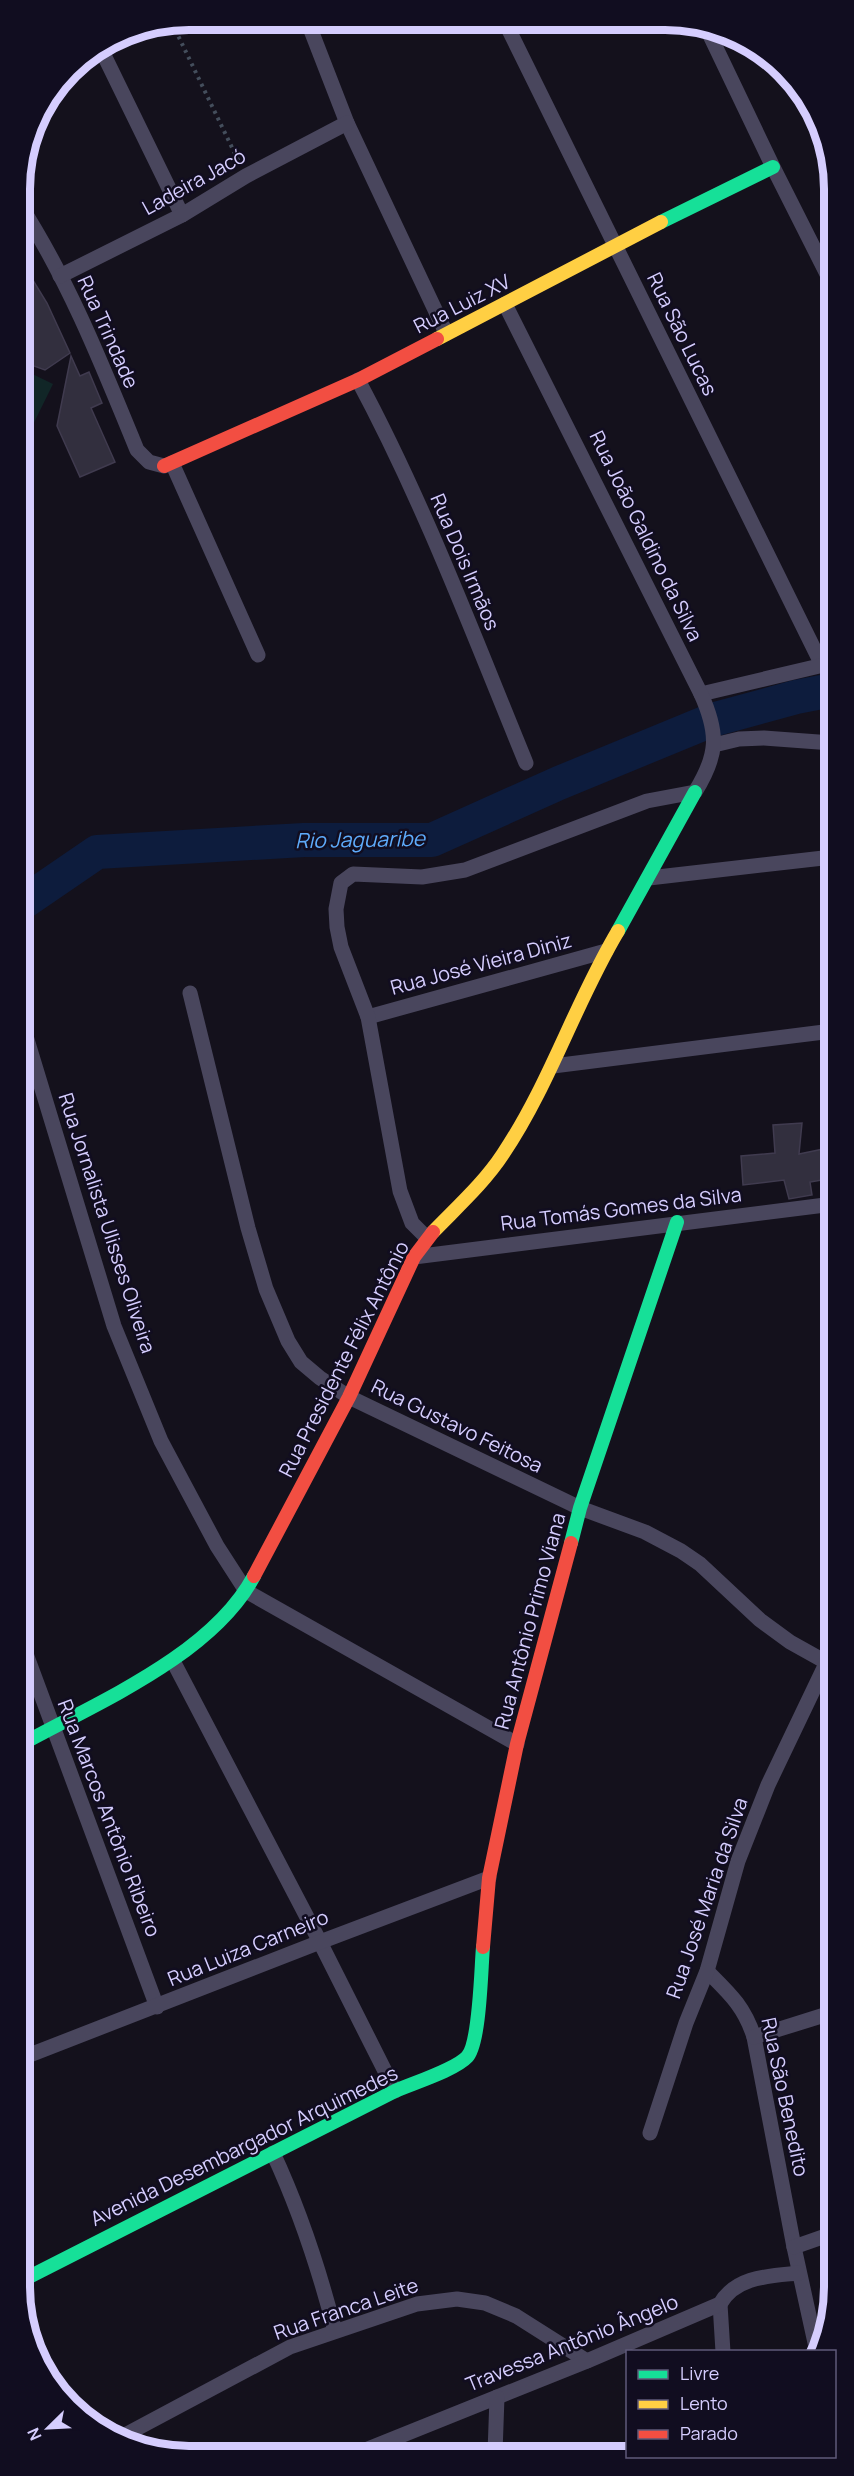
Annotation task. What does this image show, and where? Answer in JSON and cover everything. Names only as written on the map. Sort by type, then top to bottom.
[{"type":"street","points":[[311,30],[348,123],[446,333]]},
{"type":"street","name":"Rua São Lucas","points":[[509,30],[824,658]]},
{"type":"street","points":[[711,37],[824,268]]},
{"type":"street","points":[[103,55],[182,215]]},
{"type":"street","name":"Ladeira Jacó","points":[[60,276],[182,215],[246,176],[348,123]]},
{"type":"street","name":"Rua Luiz XV","points":[[168,464],[358,380],[615,245],[773,167]]},
{"type":"street","name":"Rua Trindade","points":[[30,223],[60,276],[103,368],[137,450],[149,462],[168,464]]},
{"type":"street","name":"Rua João Galdino da Silva","points":[[505,304],[595,479],[704,700],[714,739]]},
{"type":"street","name":"Rua Dois Irmãos","points":[[358,380],[387,433],[428,522],[526,763]]},
{"type":"street","points":[[168,464],[258,655]]},
{"type":"street","points":[[704,700],[824,665]]},
{"type":"street","points":[[427,1238],[412,1223],[400,1191],[368,1017],[341,946],[337,927],[338,892],[346,877],[352,874],[422,877],[465,870],[646,801],[695,792],[702,780],[714,739],[764,738],[824,742]]},
{"type":"street","name":"Rua Presidente Félix Antônio","points":[[30,1740],[173,1661],[221,1621],[246,1591],[349,1397],[414,1257],[427,1238],[479,1184],[503,1155],[554,1066],[606,951],[649,878],[695,792]]},
{"type":"street","points":[[649,878],[824,858]]},
{"type":"street","name":"Rua José Vieira Diniz","points":[[368,1017],[606,951]]},
{"type":"street","name":"Rua Gustavo Feitosa","points":[[190,993],[248,1228],[266,1290],[288,1341],[301,1362],[349,1397],[580,1508],[645,1532],[681,1551],[700,1564],[760,1620],[824,1656]]},
{"type":"street","points":[[554,1066],[824,1032]]},
{"type":"street","name":"Rua Jornalista Ulisses Oliveira","points":[[30,1049],[114,1326],[161,1441],[217,1546],[246,1591],[518,1744]]},
{"type":"street","name":"Rua Tomás Gomes da Silva","points":[[414,1257],[824,1205]]},
{"type":"street","name":"Rua Antônio Primo Viana","points":[[475,2041],[489,1878],[518,1744],[580,1508],[677,1222]]},
{"type":"street","points":[[173,1661],[395,2091]]},
{"type":"street","name":"Rua Marcos Antônio Ribeiro","points":[[30,1666],[158,2007]]},
{"type":"street","name":"Rua José Maria da Silva","points":[[650,2133],[686,2023],[707,1971],[742,1850],[768,1785],[824,1674]]},
{"type":"street","name":"Rua Luiza Carneiro","points":[[30,2055],[489,1878]]},
{"type":"street","name":"Rua São Benedito","points":[[707,1971],[737,2001],[748,2017],[754,2037],[799,2273],[815,2340]]},
{"type":"street","points":[[754,2037],[824,2015]]},
{"type":"street","name":"Avenida Desembargador Arquimedes","points":[[30,2276],[395,2091],[459,2064],[469,2056],[475,2041]]},
{"type":"street","points":[[273,2153],[295,2200],[320,2271],[335,2331]]},
{"type":"street","points":[[794,2247],[824,2236]]},
{"type":"street","name":"Travessa Antônio Ângelo","points":[[375,2446],[587,2361],[720,2304],[728,2293],[746,2282],[768,2276],[799,2273]]},
{"type":"street","name":"Rua Franca Leite","points":[[127,2434],[280,2352],[417,2304],[457,2299],[485,2303],[516,2316],[587,2361]]},
{"type":"street","points":[[720,2304],[723,2350]]},
{"type":"street","points":[[495,2446],[497,2397]]},
{"type":"path","points":[[176,30],[246,176]]},
{"type":"green space","points":[[30,373],[53,384],[30,431]]},
{"type":"building","points":[[30,275],[47,303],[70,353],[45,370],[30,365]]},
{"type":"building","points":[[71,356],[80,376],[89,372],[102,403],[91,408],[115,462],[80,477],[57,426]]},
{"type":"building","points":[[802,1123],[799,1154],[824,1149],[824,1180],[810,1182],[812,1195],[789,1199],[784,1180],[743,1185],[741,1156],[775,1153],[773,1125]]},
{"type":"waterway","name":"Rio Jaguaribe","points":[[30,898],[97,852],[304,840],[432,840],[559,783],[712,720],[824,692]]},
{"type":"traffic: fast","points":[[661,222],[773,167]]},
{"type":"traffic: fast","points":[[618,931],[695,792]]},
{"type":"traffic: fast","points":[[571,1543],[580,1508],[677,1222]]},
{"type":"traffic: fast","points":[[30,1740],[118,1693],[182,1653],[211,1630],[235,1604],[254,1576]]},
{"type":"traffic: fast","points":[[30,2276],[395,2091],[461,2062],[467,2057],[475,2037],[483,1947]]},
{"type":"traffic: slow","points":[[437,339],[661,222]]},
{"type":"traffic: slow","points":[[433,1232],[487,1175],[520,1127],[549,1072],[588,986],[618,931]]},
{"type":"traffic: jam","points":[[164,466],[358,380],[437,339]]},
{"type":"traffic: jam","points":[[254,1576],[349,1397],[414,1257],[433,1232]]},
{"type":"traffic: jam","points":[[483,1947],[489,1878],[517,1744],[571,1543]]}]
